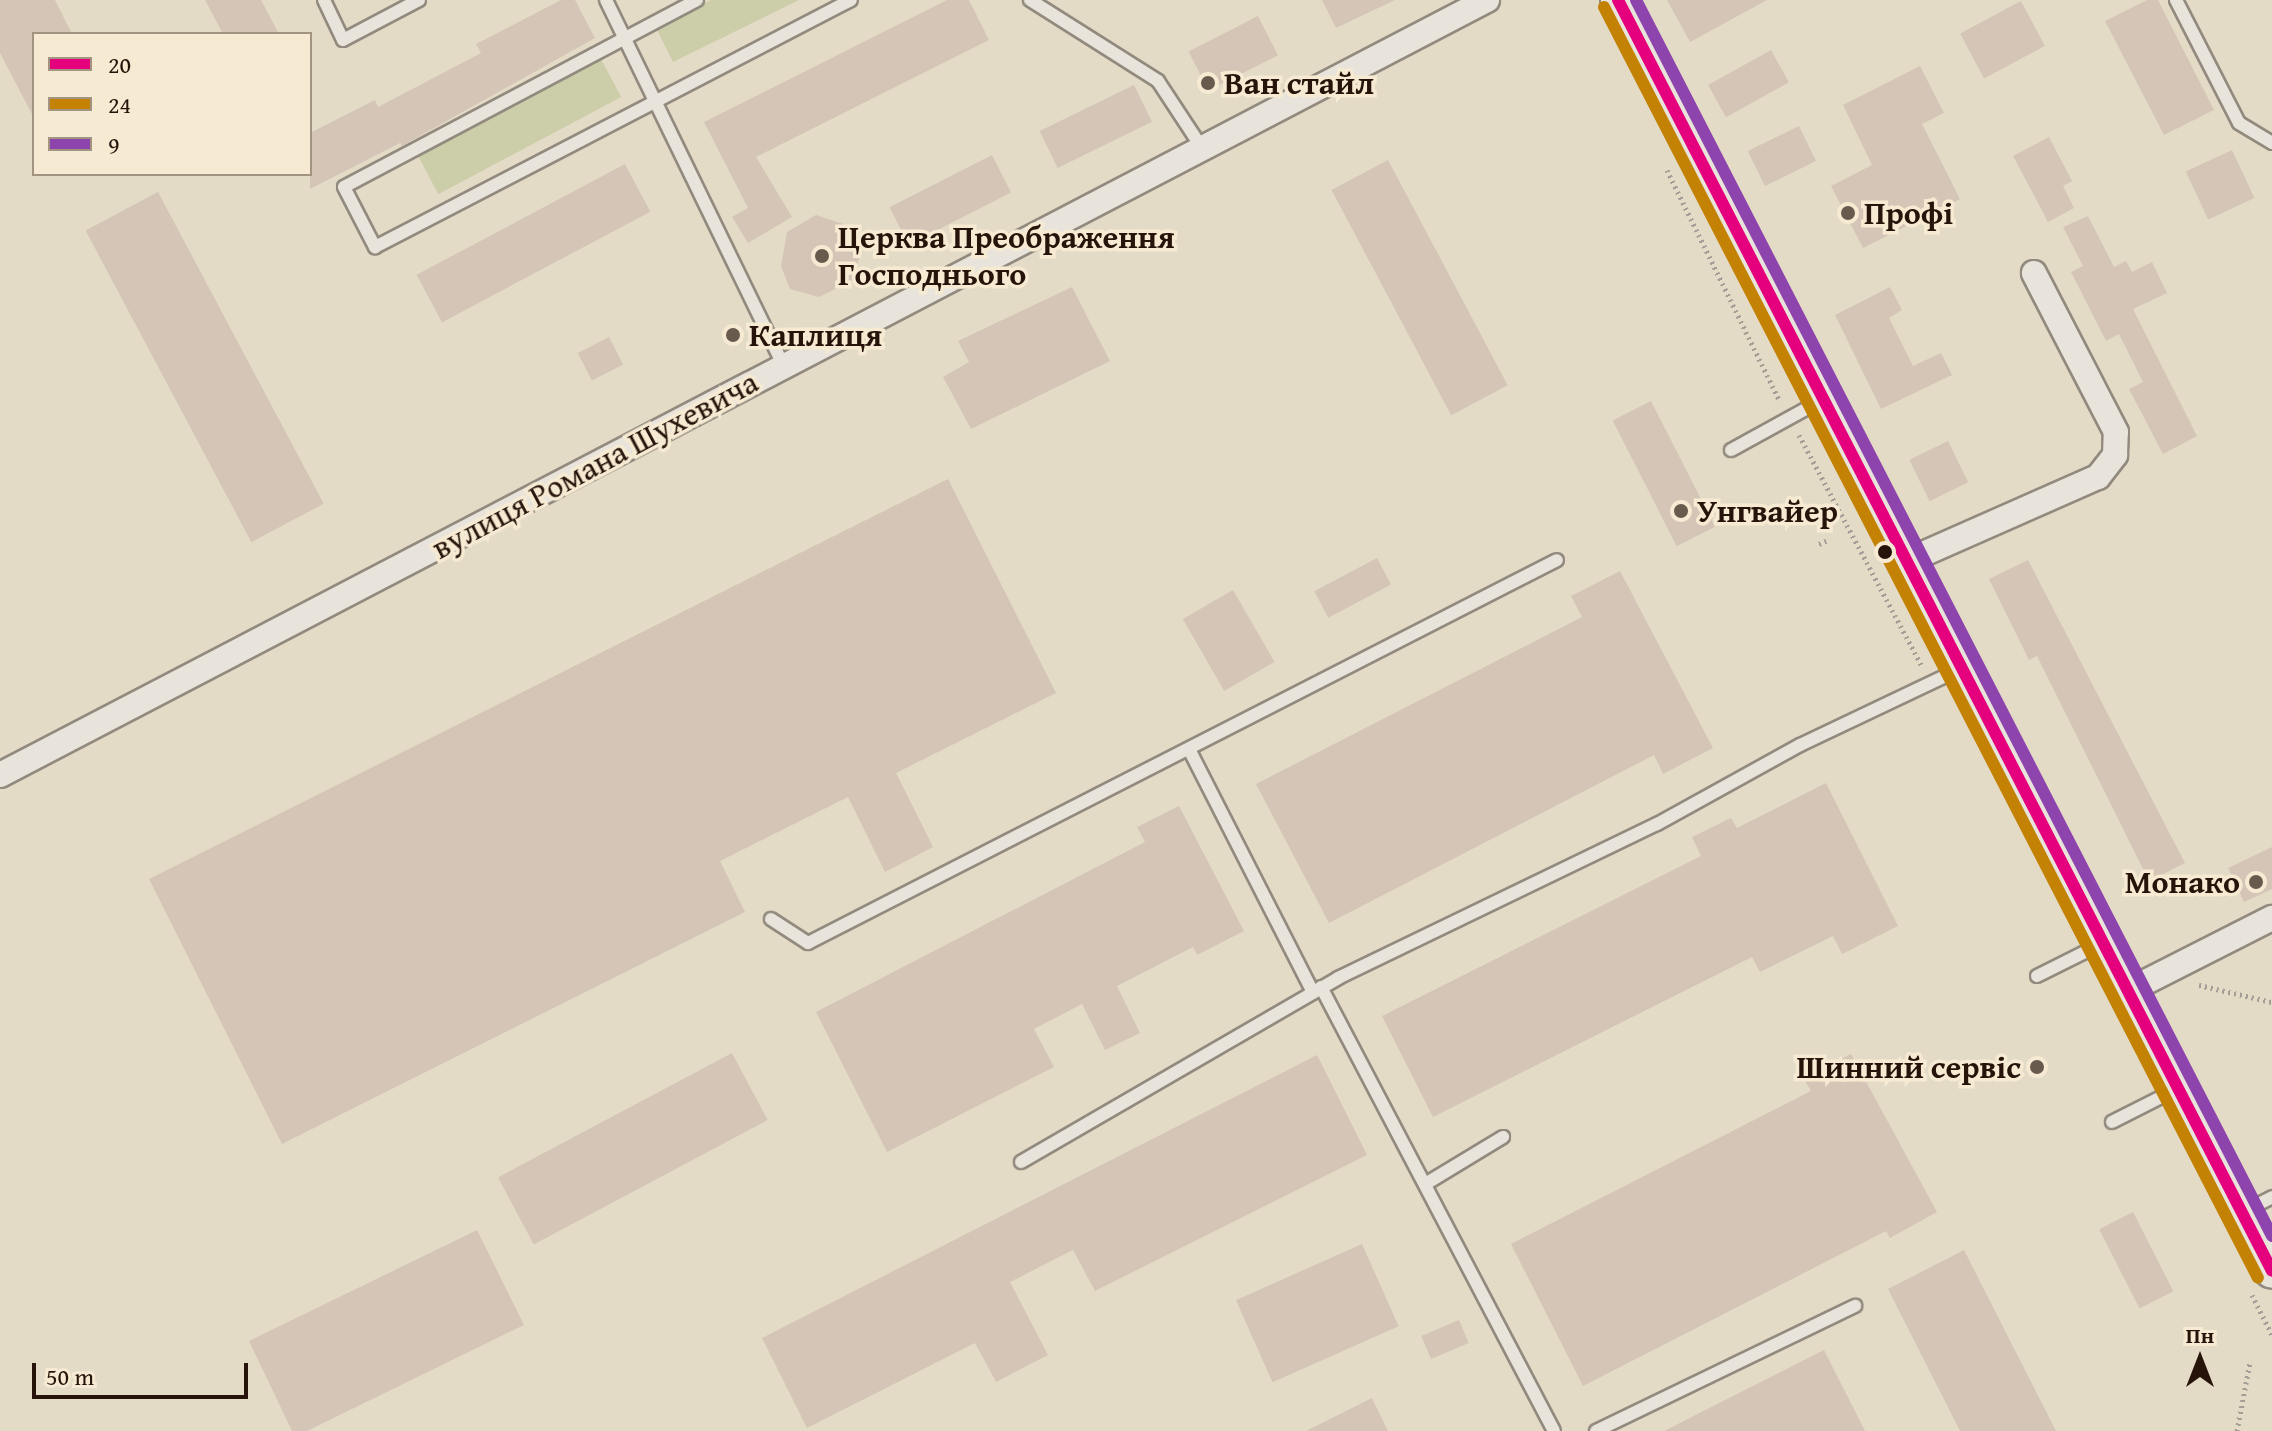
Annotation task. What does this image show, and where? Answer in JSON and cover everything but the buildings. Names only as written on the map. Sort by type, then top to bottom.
[{"type":"main road","points":[[1618,0],[2101,944],[2272,1271]]},
{"type":"street","name":"вулиця Романа Шухевича","points":[[0,775],[1487,0]]},
{"type":"street","points":[[1905,562],[2098,477],[2115,455],[2116,432],[2034,273]]},
{"type":"street","points":[[2126,992],[2272,918]]},
{"type":"lane","points":[[324,0],[343,40],[419,0]]},
{"type":"lane","points":[[606,0],[621,38],[656,103],[784,366]]},
{"type":"lane","points":[[697,0],[344,187],[375,247],[851,0]]},
{"type":"lane","points":[[1030,0],[1158,81],[1202,148]]},
{"type":"lane","points":[[2176,0],[2239,123],[2272,143]]},
{"type":"lane","points":[[1731,450],[1822,399]]},
{"type":"lane","points":[[771,919],[808,943],[1190,751],[1557,560]]},
{"type":"lane","points":[[1021,1162],[1317,990],[1960,669]]},
{"type":"lane","points":[[1190,751],[1317,990],[1427,1183],[1554,1431]]},
{"type":"lane","points":[[2037,976],[2101,944]]},
{"type":"lane","points":[[2112,1122],[2177,1089]]},
{"type":"lane","points":[[1427,1183],[1503,1137]]},
{"type":"lane","points":[[2242,1213],[2272,1197]]},
{"type":"lane","points":[[1596,1431],[1855,1306]]},
{"type":"path","points":[[1661,158],[1766,374]]},
{"type":"path","points":[[2194,983],[2272,1002]]},
{"type":"path","points":[[2237,1431],[2250,1362]]},
{"type":"green space","points":[[711,0],[799,0],[673,62],[656,28]]},
{"type":"green space","points":[[601,59],[621,97],[438,194],[418,156]]},
{"type":"transit line","name":"20","points":[[1618,0],[2272,1271]]},
{"type":"transit line","name":"9","points":[[1636,0],[2272,1236]]},
{"type":"transit line","name":"24","points":[[1604,7],[2258,1278]]},
{"type":"place","name":"Ван стайл","points":[[1208,83]]},
{"type":"place","name":"Профі","points":[[1848,213]]},
{"type":"place","name":"Церква Преображення Господнього","points":[[822,256]]},
{"type":"place","name":"Каплиця","points":[[733,335]]},
{"type":"place","name":"Унгвайер","points":[[1681,511]]},
{"type":"place","name":"Монако","points":[[2256,882]]},
{"type":"place","name":"Шинний сервіс","points":[[2037,1067]]}]
